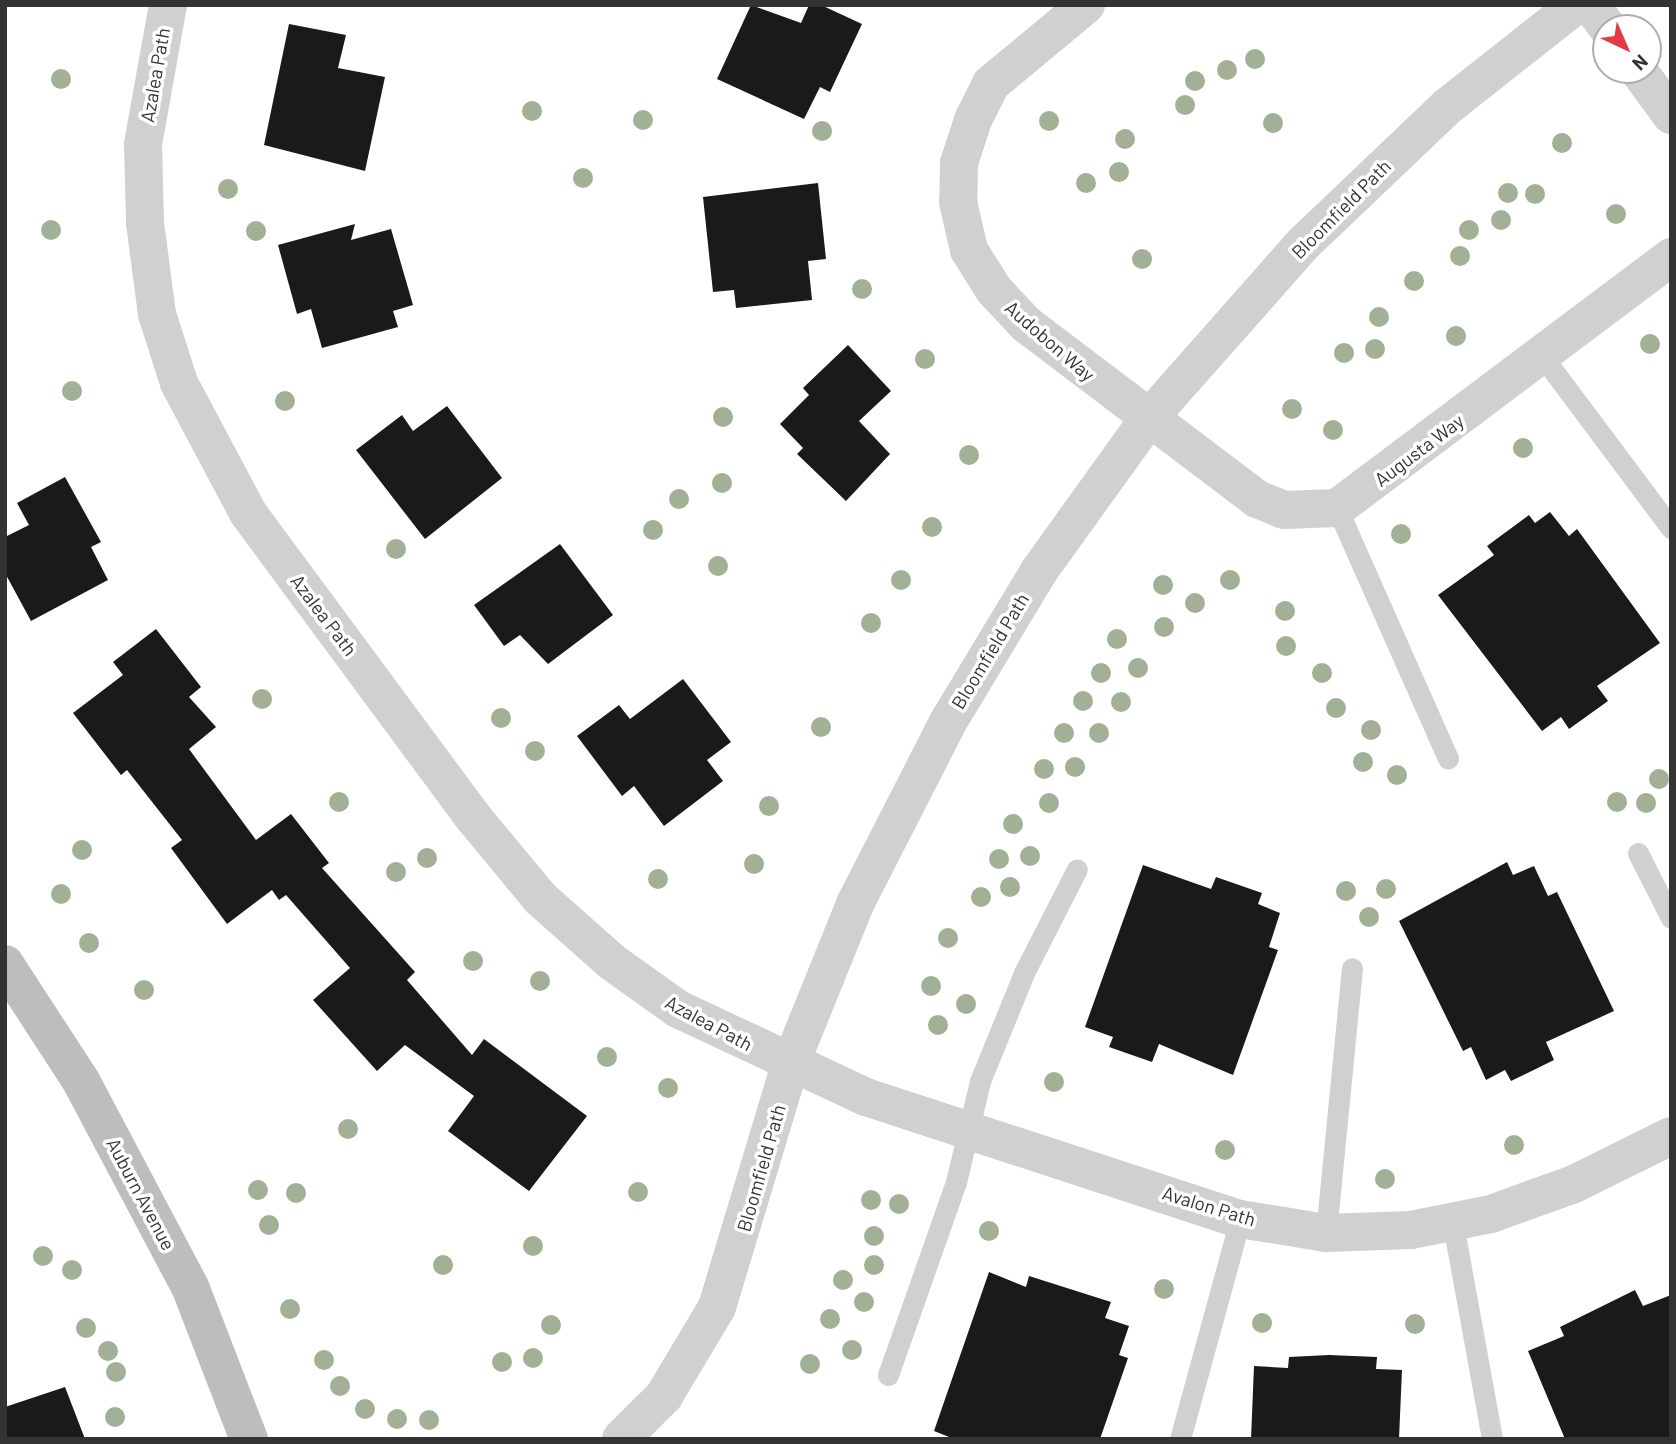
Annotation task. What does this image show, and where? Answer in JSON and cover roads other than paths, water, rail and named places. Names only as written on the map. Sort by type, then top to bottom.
[{"type":"street","name":"Azalea Path","points":[[167,5],[143,144],[145,223],[157,314],[178,383],[248,513],[473,817],[540,898],[612,962],[678,1009],[790,1065]]},
{"type":"street","name":"Audobon Way","points":[[1086,5],[991,84],[959,163],[958,202],[969,250],[994,290],[1085,374],[1149,418]]},
{"type":"street","name":"Bloomfield Path","points":[[621,1439],[664,1396],[718,1307],[790,1065],[856,902],[948,722],[1039,571],[1149,418],[1219,334],[1374,175],[1448,106],[1576,5]]},
{"type":"street","points":[[1648,84],[1671,115]]},
{"type":"street","name":"Augusta Way","points":[[1337,508],[1543,357],[1671,257]]},
{"type":"street","points":[[1149,418],[1257,499],[1284,510],[1337,508]]},
{"type":"street","name":"Auburn Avenue","points":[[5,964],[81,1081],[191,1289],[249,1439]]},
{"type":"street","name":"Avalon Path","points":[[790,1065],[866,1097],[968,1127],[1240,1219],[1326,1233],[1453,1224],[1529,1203],[1670,1137]]},
{"type":"lane","points":[[1543,357],[1671,528]]},
{"type":"lane","points":[[1337,508],[1448,758]]},
{"type":"lane","points":[[1638,853],[1671,918]]},
{"type":"lane","points":[[888,1374],[956,1182],[980,1081],[1025,971],[1077,869]]},
{"type":"lane","points":[[1326,1233],[1352,968]]},
{"type":"lane","points":[[1180,1439],[1240,1219]]},
{"type":"lane","points":[[1453,1224],[1492,1439]]}]
